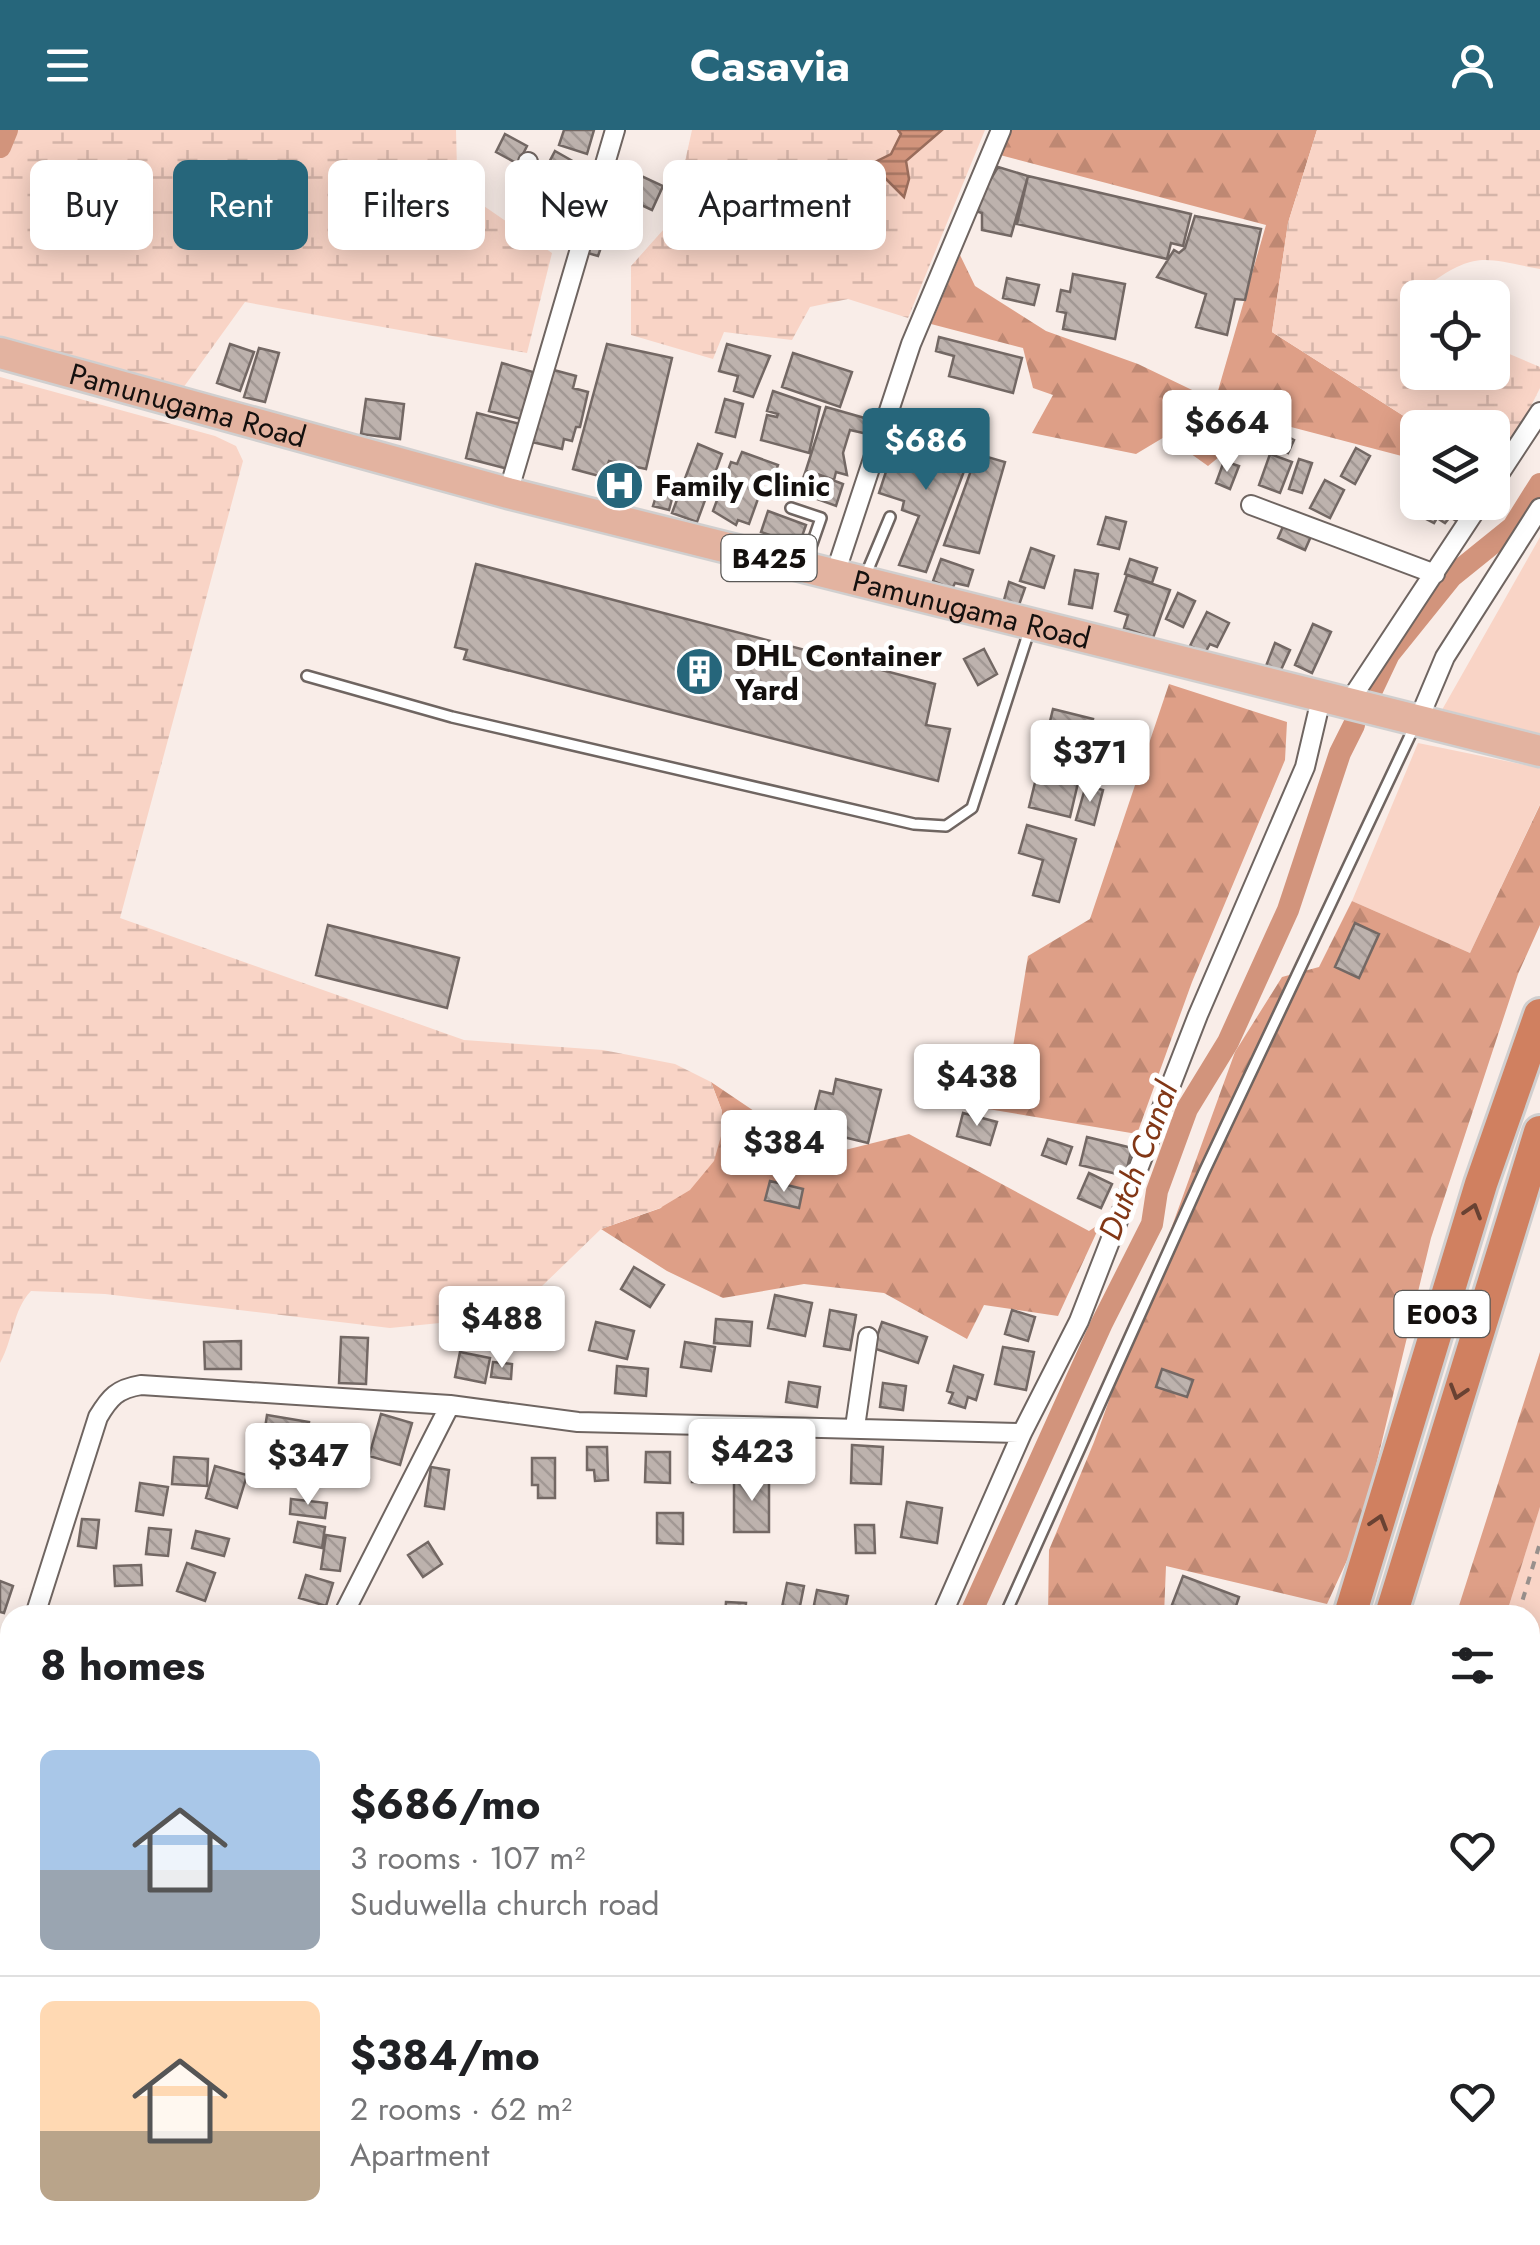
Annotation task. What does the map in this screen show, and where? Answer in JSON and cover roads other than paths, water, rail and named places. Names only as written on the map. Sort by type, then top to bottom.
[{"type":"highway","name":"E003","points":[[1353,1605],[1480,1184],[1540,1015]]},
{"type":"highway","name":"E003","points":[[1395,1605],[1540,1132]]},
{"type":"main road","name":"Pamunugama Road","points":[[0,353],[508,493],[1540,751]]},
{"type":"street","points":[[605,160],[615,130]]},
{"type":"street","points":[[849,578],[911,344],[1001,130]]},
{"type":"street","points":[[508,493],[578,250]]},
{"type":"street","points":[[1510,458],[1540,412]]},
{"type":"street","points":[[1251,505],[1435,574]]},
{"type":"street","points":[[1418,720],[1445,657],[1540,508]]},
{"type":"street","points":[[946,1605],[1022,1433],[1079,1321],[1198,1015],[1334,702],[1435,574],[1470,520]]},
{"type":"street","points":[[855,1427],[868,1337]]},
{"type":"street","points":[[39,1605],[98,1417],[110,1396],[122,1388],[141,1385],[450,1406],[578,1422],[1022,1433]]},
{"type":"street","points":[[347,1605],[450,1406]]},
{"type":"lane","points":[[792,508],[821,518],[804,566]]},
{"type":"lane","points":[[849,578],[890,517]]},
{"type":"lane","points":[[307,676],[452,717],[914,824],[946,826],[972,808],[1031,625]]},
{"type":"lane","points":[[1009,1605],[1204,1172],[1418,720]]},
{"type":"waterway","points":[[0,147],[7,130]]},
{"type":"waterway","name":"Dutch Canal","points":[[1371,692],[1389,654],[1451,577],[1513,527],[1540,484]]},
{"type":"waterway","name":"Dutch Canal","points":[[975,1605],[1102,1323],[1152,1224],[1157,1191],[1187,1109],[1228,1042],[1288,910],[1340,753],[1354,725]]},
{"type":"place","name":"Family Clinic","points":[[620,485]]},
{"type":"place","name":"DHL Container Yard","points":[[700,672]]}]
